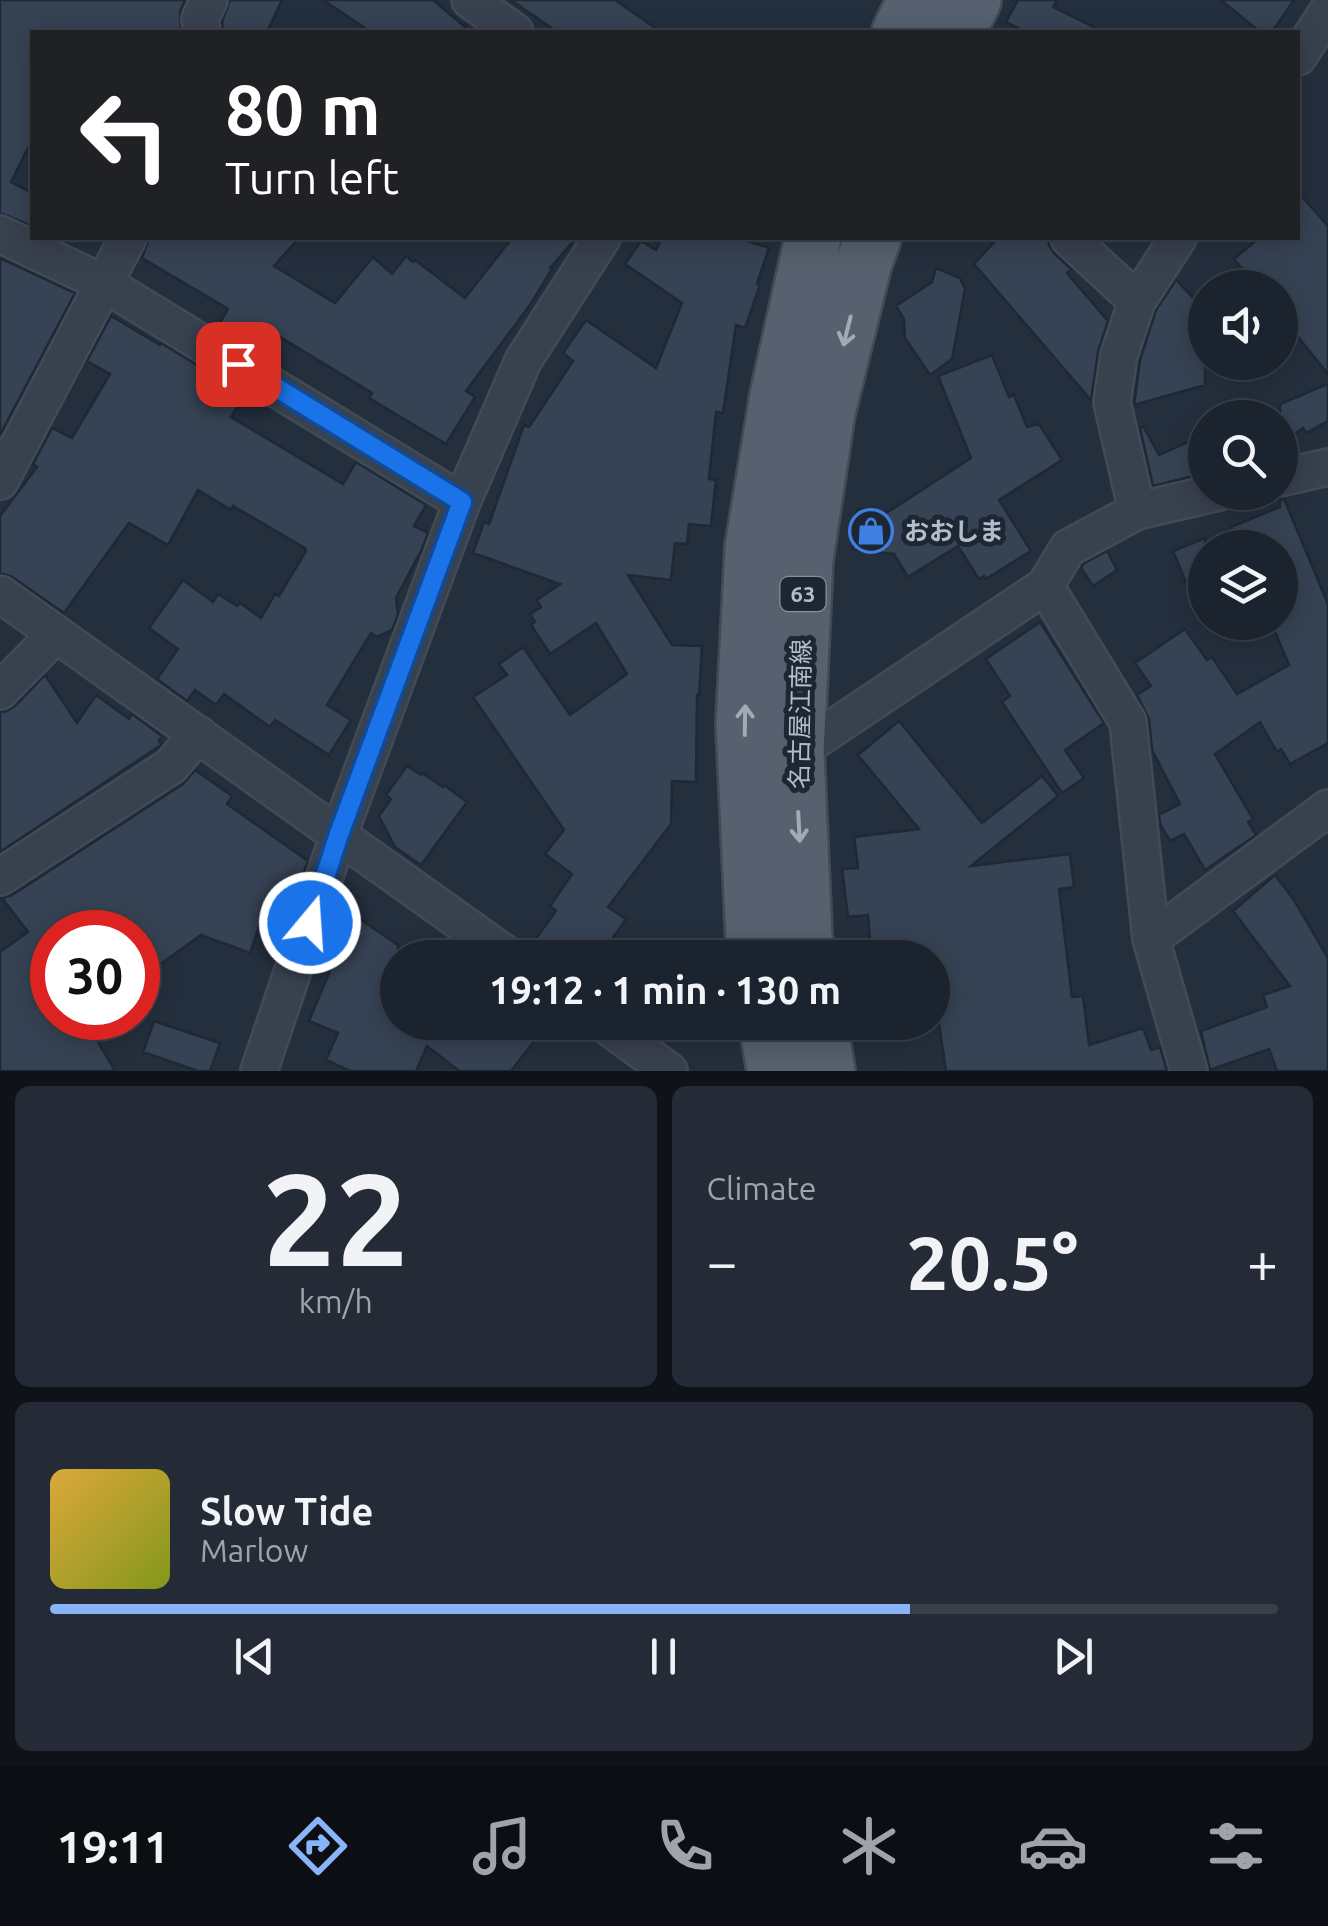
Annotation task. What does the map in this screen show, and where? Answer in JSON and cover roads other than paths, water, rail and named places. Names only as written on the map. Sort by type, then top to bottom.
[{"type":"main road","points":[[901,30],[916,0]]},
{"type":"main road","points":[[958,30],[973,0]]},
{"type":"main road","name":"名古屋江南線","points":[[754,940],[744,724],[753,548],[778,396],[814,240]]},
{"type":"main road","name":"名古屋江南線","points":[[805,940],[796,753],[808,541],[827,412],[872,240]]},
{"type":"main road","points":[[770,1040],[775,1071]]},
{"type":"main road","points":[[822,1040],[826,1071]]},
{"type":"street","points":[[202,30],[200,19],[208,0]]},
{"type":"street","points":[[470,0],[510,18]]},
{"type":"street","points":[[1300,54],[1328,12]]},
{"type":"street","points":[[0,234],[105,284],[462,502]]},
{"type":"street","points":[[0,481],[127,240]]},
{"type":"street","points":[[260,1071],[339,834],[462,502],[523,360],[601,240]]},
{"type":"street","points":[[1071,240],[1137,301]]},
{"type":"street","points":[[1137,512],[1112,402],[1119,355],[1137,301],[1177,240]]},
{"type":"street","points":[[1298,474],[1328,467]]},
{"type":"street","points":[[796,753],[1046,586],[1068,548],[1137,512],[1188,500]]},
{"type":"street","points":[[1046,586],[1128,722],[1151,938],[1189,1071]]},
{"type":"street","points":[[0,594],[486,940]]},
{"type":"street","points":[[0,691],[56,634]]},
{"type":"street","points":[[0,878],[172,766],[198,734]]},
{"type":"street","points":[[1151,938],[1328,808]]},
{"type":"street","points":[[627,1040],[669,1071]]},
{"type":"place","name":"おおしま","points":[[871,531]]}]
